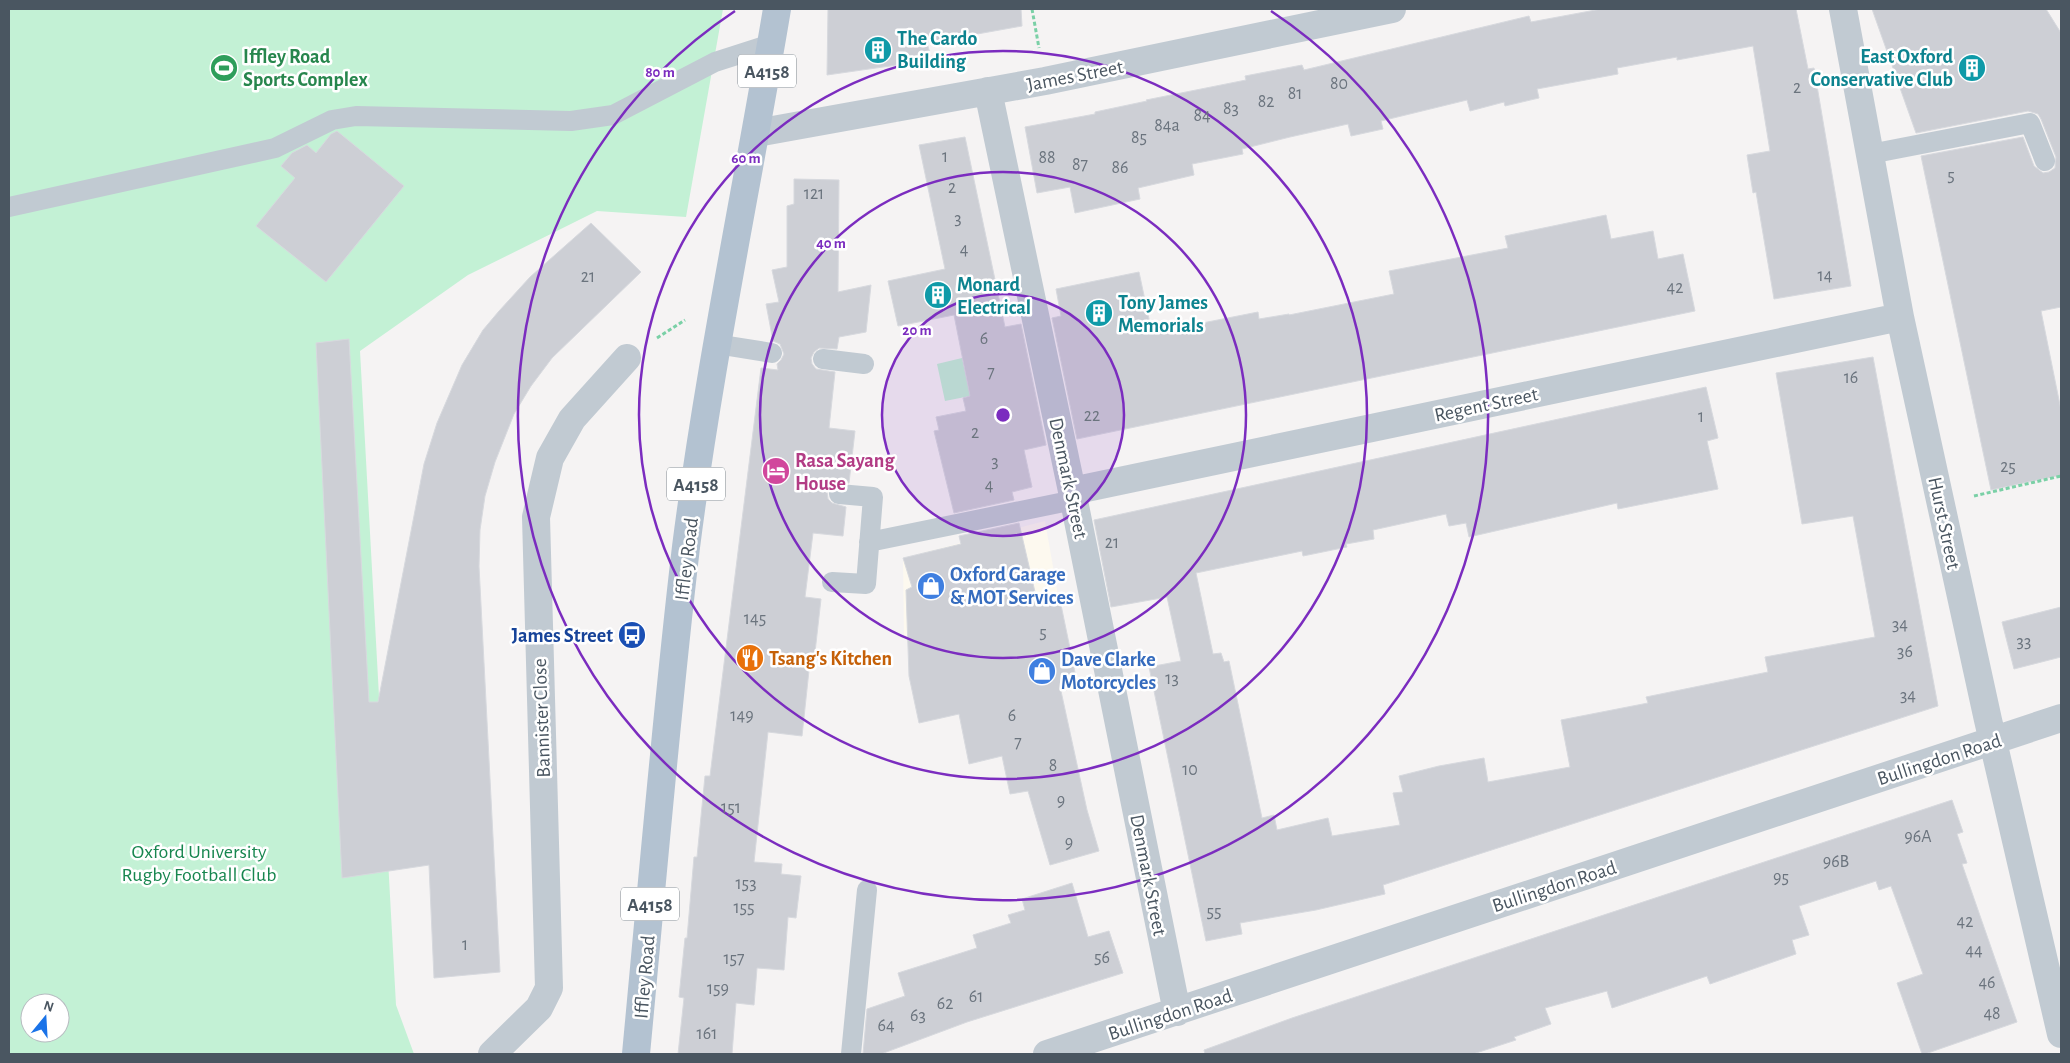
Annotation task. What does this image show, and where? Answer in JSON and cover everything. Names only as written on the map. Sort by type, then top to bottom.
[{"type":"main road","name":"Iffley Road","points":[[636,1054],[664,754],[685,556],[716,344],[756,133],[777,9]]},
{"type":"street","name":"James Street","points":[[756,133],[1046,82],[1392,9]]},
{"type":"street","name":"Hurst Street","points":[[1843,9],[1900,317],[1992,740],[2061,1034]]},
{"type":"street","name":"Denmark Street","points":[[988,91],[1073,496],[1177,1012]]},
{"type":"street","name":"Regent Street","points":[[1073,496],[1900,317]]},
{"type":"street","name":"Bannister Close","points":[[492,1054],[539,1008],[548,988],[536,517],[550,458],[572,419],[627,358]]},
{"type":"street","name":"Bullingdon Road","points":[[1047,1054],[2061,718]]},
{"type":"lane","points":[[9,207],[275,148],[332,120],[356,116],[571,121],[613,116],[715,62],[771,44]]},
{"type":"lane","points":[[1870,154],[2030,123],[2044,161]]},
{"type":"lane","points":[[716,344],[772,353]]},
{"type":"lane","points":[[823,359],[864,364]]},
{"type":"lane","points":[[832,582],[866,584],[873,497],[839,494]]},
{"type":"lane","points":[[869,542],[1073,496]]},
{"type":"lane","points":[[851,1054],[867,890]]},
{"type":"path","points":[[1940,504],[2061,476]]},
{"type":"shaded area","points":[[1045,521],[1059,601],[904,639],[903,558]]},
{"type":"green space","name":"Oxford University Rugby Football Club","points":[[9,9],[723,9],[686,217],[597,211],[468,275],[360,351],[396,1005],[414,1054],[9,1054]]},
{"type":"green space","points":[[962,358],[970,396],[945,401],[937,364]]},
{"type":"building","name":"The Cardo Building","points":[[828,9],[1021,9],[1022,26],[927,43],[932,60],[827,75]]},
{"type":"building","points":[[1601,9],[1796,9],[1808,69],[1814,68],[1851,286],[1774,299],[1756,192],[1753,193],[1747,155],[1770,151],[1753,46],[1677,60],[1677,57],[1617,68],[1618,74],[1537,89],[1539,98],[1505,106],[1504,102],[1470,111],[1467,100],[1381,121],[1383,129],[1351,136],[1348,124],[1290,137],[1242,149],[1243,154],[1192,164],[1194,175],[1138,188],[1140,199],[1075,213],[1070,187],[1037,193],[1025,127],[1095,114],[1095,112],[1146,100],[1246,80],[1245,76],[1302,65],[1304,70],[1529,16],[1531,22]]},
{"type":"building","points":[[1872,9],[2046,9],[2061,33],[2061,307],[2041,311],[2061,410],[2061,475],[1991,490],[1921,156],[2023,137],[2034,166],[2043,173],[2049,172],[2055,168],[2056,157],[2041,119],[2038,114],[2028,111],[1916,133]]},
{"type":"building","points":[[337,131],[404,186],[326,282],[256,226],[295,178],[281,166],[292,153],[307,145],[316,153],[331,134]]},
{"type":"building","points":[[965,137],[1005,327],[1021,324],[1046,445],[1024,450],[1032,487],[1012,492],[1014,500],[954,513],[934,431],[939,430],[936,417],[966,411],[963,398],[970,396],[954,315],[898,326],[888,281],[945,269],[919,145]]},
{"type":"building","points":[[794,179],[839,180],[838,292],[871,285],[866,332],[839,337],[837,349],[819,348],[811,358],[812,364],[816,369],[835,372],[829,428],[855,431],[849,483],[834,483],[827,492],[828,499],[832,503],[846,507],[843,536],[813,533],[805,597],[821,599],[814,661],[810,661],[802,736],[768,732],[754,862],[782,864],[781,874],[801,876],[796,918],[788,917],[784,970],[757,968],[754,1005],[736,1003],[732,1054],[678,1054],[684,998],[679,997],[685,938],[687,938],[694,857],[697,857],[705,776],[710,776],[761,368],[778,370],[777,364],[784,354],[780,344],[773,341],[766,304],[779,302],[772,270],[787,267],[787,206],[794,204]]},
{"type":"building","points":[[1606,215],[1611,239],[1653,231],[1658,259],[1683,254],[1695,311],[1077,439],[1052,318],[1061,316],[1056,289],[1139,272],[1152,333],[1258,312],[1259,319],[1289,315],[1394,294],[1389,271],[1508,248],[1505,236]]},
{"type":"building","points":[[591,223],[641,272],[552,358],[531,386],[514,414],[495,462],[485,496],[480,530],[479,566],[500,972],[434,978],[429,865],[342,878],[316,343],[349,339],[369,702],[378,702],[424,464],[437,423],[462,365],[483,330],[499,311],[530,277]]},
{"type":"building","points":[[1873,357],[1938,706],[1383,885],[1385,894],[1316,910],[1240,923],[1242,934],[1206,941],[1149,667],[1181,661],[1167,597],[1111,607],[1094,520],[1706,387],[1718,438],[1707,441],[1718,489],[1618,509],[1617,503],[1469,537],[1466,523],[1449,526],[1446,514],[1373,530],[1374,539],[1346,544],[1347,547],[1303,556],[1302,551],[1196,573],[1213,654],[1221,653],[1224,662],[1229,661],[1262,818],[1274,815],[1277,830],[1328,818],[1332,836],[1400,825],[1393,793],[1403,792],[1399,776],[1484,758],[1488,782],[1570,767],[1561,720],[1648,703],[1646,697],[1768,672],[1765,657],[1875,637],[1853,516],[1802,524],[1776,373]]},
{"type":"building","points":[[1019,523],[1038,605],[1060,600],[1078,687],[1061,691],[1087,810],[1099,851],[1050,865],[1028,791],[1010,794],[1002,756],[969,764],[959,714],[919,723],[909,676],[906,590],[912,587],[903,558],[961,544],[959,536]]},
{"type":"building","points":[[2061,607],[2061,657],[2014,669],[2002,622]]},
{"type":"building","points":[[1952,800],[1963,832],[1957,834],[1967,863],[1962,864],[2017,1022],[1925,1054],[1922,1054],[1897,983],[1923,974],[1891,886],[1879,890],[1876,881],[1799,906],[1809,935],[1792,940],[1796,954],[1710,984],[1707,976],[1612,1008],[1607,991],[1545,1008],[1551,1024],[1514,1037],[1516,1040],[1473,1054],[1205,1054],[1204,1050],[1292,1018]]},
{"type":"building","points":[[1072,883],[1088,937],[1109,931],[1123,973],[967,1022],[881,1054],[863,1054],[867,1009],[905,996],[898,973],[977,948],[973,935],[1011,923],[1008,915],[1025,910],[1022,899]]},
{"type":"place","name":"The Cardo Building","points":[[878,50]]},
{"type":"place","name":"Iffley Road Sports Complex","points":[[224,68]]},
{"type":"place","name":"East Oxford Conservative Club","points":[[1972,68]]},
{"type":"place","name":"Monard Electrical","points":[[938,295]]},
{"type":"place","name":"Tony James Memorials","points":[[1099,313]]},
{"type":"place","name":"Rasa Sayang House","points":[[776,471]]},
{"type":"place","name":"Oxford Garage & MOT Services","points":[[931,586]]},
{"type":"place","name":"James Street","points":[[632,635]]},
{"type":"place","name":"Tsang's Kitchen","points":[[750,658]]},
{"type":"place","name":"Dave Clarke Motorcycles","points":[[1042,671]]}]
